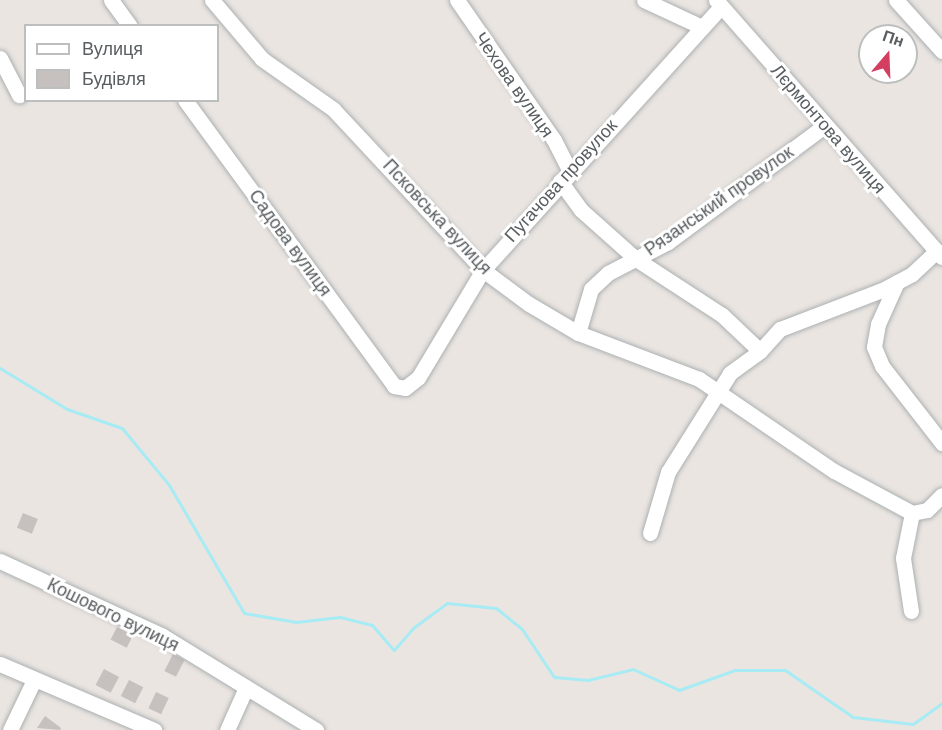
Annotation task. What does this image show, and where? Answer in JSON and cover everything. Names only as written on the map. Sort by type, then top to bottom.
[{"type":"street","points":[[111,0],[129,24]]},
{"type":"street","name":"Псковська вулиця","points":[[212,0],[262,59],[333,109],[358,133],[483,270],[529,304],[579,333],[699,380],[715,394],[834,471],[912,513]]},
{"type":"street","name":"Чехова вулиця","points":[[457,0],[554,140],[564,176],[581,210],[636,259],[722,315],[760,351]]},
{"type":"street","points":[[644,0],[702,27]]},
{"type":"street","points":[[896,0],[942,51]]},
{"type":"street","name":"Пугачова провулок","points":[[394,386],[405,388],[418,378],[483,270],[564,176],[702,27],[718,3]]},
{"type":"street","name":"Лєрмонтова вулиця","points":[[718,3],[939,254]]},
{"type":"street","points":[[0,58],[19,95]]},
{"type":"street","name":"Садова вулиця","points":[[186,102],[394,386]]},
{"type":"street","name":"Рязанський провулок","points":[[579,333],[591,289],[608,273],[668,242],[824,126]]},
{"type":"street","points":[[650,533],[668,472],[730,373],[760,351],[780,329],[897,282],[939,254]]},
{"type":"street","points":[[897,282],[878,324],[874,347],[882,366],[942,443]]},
{"type":"street","points":[[911,611],[903,558],[912,513],[940,503]]},
{"type":"street","name":"Кошового вулиця","points":[[0,561],[161,635],[245,690],[316,730]]},
{"type":"street","points":[[0,664],[154,730]]},
{"type":"street","points":[[10,730],[34,680]]},
{"type":"street","points":[[227,730],[245,690]]},
{"type":"building","points":[[23,513],[38,519],[32,534],[17,528]]},
{"type":"building","points":[[117,627],[133,635],[127,648],[111,639]]},
{"type":"building","points":[[173,654],[185,660],[176,677],[164,671]]},
{"type":"building","points":[[104,669],[119,677],[111,693],[96,685]]},
{"type":"building","points":[[129,680],[143,687],[135,703],[121,696]]},
{"type":"building","points":[[156,692],[169,698],[161,714],[148,708]]},
{"type":"building","points":[[45,716],[61,728],[60,730],[37,728]]},
{"type":"waterway","points":[[0,368],[67,409],[122,428],[169,485],[244,613],[296,622],[340,617],[372,625],[394,650],[413,628],[447,603],[496,608],[522,629],[554,677],[588,680],[633,669],[679,690],[735,670],[785,670],[853,717],[913,724],[942,703]]}]
